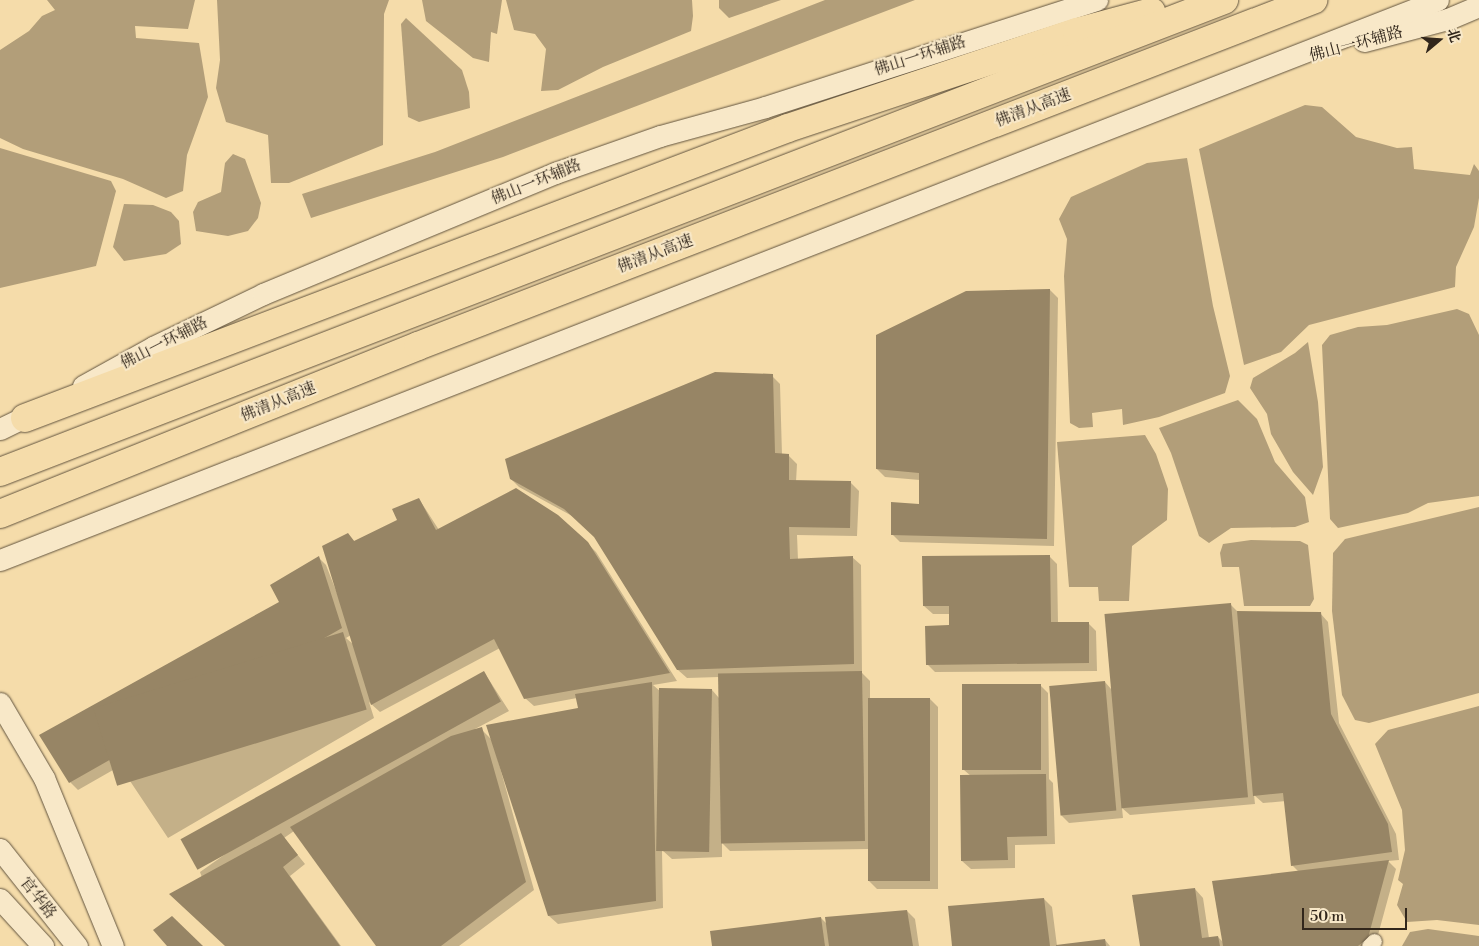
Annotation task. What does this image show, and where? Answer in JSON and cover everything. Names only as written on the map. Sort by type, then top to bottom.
[{"type":"highway","points":[[25,418],[788,128],[1077,32],[1194,0]]},
{"type":"highway","name":"佛清从高速","points":[[0,472],[1224,0]]},
{"type":"highway","name":"佛清从高速","points":[[0,514],[418,346],[1313,0]]},
{"type":"main road","name":"佛山一环辅路","points":[[0,429],[25,418],[153,347],[263,294],[555,172],[660,136],[764,106],[1097,0]]},
{"type":"main road","points":[[0,560],[1438,0]]},
{"type":"main road","name":"佛山一环辅路","points":[[1260,70],[1448,18],[1479,6]]},
{"type":"main road","points":[[0,702],[44,778],[113,946]]},
{"type":"main road","name":"官华路","points":[[0,849],[77,946]]},
{"type":"main road","points":[[0,899],[43,946]]},
{"type":"shaded area","points":[[47,0],[195,0],[188,29],[135,26],[136,38],[199,43],[208,97],[187,155],[183,191],[166,198],[123,179],[23,149],[0,138],[0,50],[29,31],[42,16],[55,10]]},
{"type":"shaded area","points":[[217,0],[389,0],[384,14],[383,145],[289,183],[271,183],[268,135],[226,122],[216,88],[220,60]]},
{"type":"shaded area","points":[[422,0],[502,0],[497,34],[491,32],[489,62],[473,58],[426,21]]},
{"type":"shaded area","points":[[506,0],[692,0],[693,16],[691,31],[603,67],[558,90],[541,91],[546,49],[535,34],[514,30]]},
{"type":"shaded area","points":[[719,0],[781,0],[729,18],[719,8]]},
{"type":"shaded area","points":[[825,0],[915,0],[503,157],[311,218],[302,194],[435,152]]},
{"type":"shaded area","points":[[406,18],[462,70],[469,92],[470,108],[419,122],[408,117],[401,24]]},
{"type":"shaded area","points":[[1305,105],[1322,107],[1356,137],[1397,148],[1412,147],[1414,169],[1470,175],[1474,164],[1479,171],[1479,198],[1474,227],[1456,267],[1455,287],[1309,325],[1281,352],[1244,365],[1199,149]]},
{"type":"shaded area","points":[[0,148],[111,181],[116,191],[96,266],[0,288]]},
{"type":"shaded area","points":[[233,154],[245,159],[261,203],[258,218],[248,231],[228,236],[196,231],[193,212],[198,202],[221,192],[225,163]]},
{"type":"shaded area","points":[[1187,158],[1213,306],[1230,376],[1225,393],[1159,417],[1123,425],[1122,409],[1092,413],[1093,427],[1079,428],[1070,423],[1064,276],[1067,239],[1059,219],[1071,197],[1147,163]]},
{"type":"shaded area","points":[[124,204],[153,205],[171,212],[179,221],[181,244],[166,254],[124,261],[113,247]]},
{"type":"shaded area","points":[[1457,309],[1469,314],[1479,335],[1479,496],[1428,503],[1408,513],[1338,528],[1330,519],[1322,345],[1330,335],[1358,327],[1387,325]]},
{"type":"shaded area","points":[[1308,342],[1318,402],[1323,467],[1313,495],[1293,472],[1271,434],[1267,414],[1250,388],[1253,378],[1295,353]]},
{"type":"shaded area","points":[[1238,400],[1257,419],[1275,462],[1305,497],[1309,522],[1295,527],[1231,528],[1209,543],[1199,536],[1171,453],[1159,428]]},
{"type":"shaded area","points":[[1145,435],[1156,454],[1168,489],[1167,520],[1132,546],[1129,601],[1099,601],[1098,587],[1069,587],[1057,442]]},
{"type":"shaded area","points":[[1479,507],[1479,693],[1369,723],[1355,720],[1342,695],[1332,611],[1333,553],[1345,539]]},
{"type":"shaded area","points":[[1251,540],[1300,541],[1308,545],[1314,599],[1310,606],[1244,606],[1239,567],[1222,567],[1220,553],[1223,544]]},
{"type":"shaded area","points":[[1479,706],[1479,925],[1437,920],[1407,922],[1397,905],[1403,884],[1398,880],[1405,850],[1402,810],[1375,744],[1388,730]]},
{"type":"shaded area","points":[[1428,929],[1479,936],[1479,946],[1402,946],[1410,932]]},
{"type":"building","points":[[1050,289],[1047,539],[891,535],[891,502],[919,504],[919,473],[876,469],[876,335],[966,291]]},
{"type":"building","points":[[715,372],[773,374],[775,453],[789,454],[789,480],[851,481],[850,528],[789,527],[790,559],[853,556],[854,664],[677,670],[594,537],[564,509],[510,479],[505,459]]},
{"type":"building","points":[[516,488],[558,515],[588,542],[670,673],[524,699],[494,639],[371,705],[322,546],[348,533],[354,541],[397,520],[392,509],[419,498],[436,530]]},
{"type":"building","points":[[1050,555],[1051,622],[1089,622],[1089,663],[926,665],[925,626],[949,625],[949,606],[923,606],[922,556]]},
{"type":"building","points":[[319,556],[342,628],[69,783],[39,735],[279,602],[270,585]]},
{"type":"building","points":[[1231,603],[1248,797],[1121,808],[1104,614]]},
{"type":"building","points":[[1237,611],[1321,612],[1331,714],[1388,824],[1392,852],[1291,866],[1283,793],[1253,796]]},
{"type":"building","points":[[343,632],[367,709],[117,786],[93,708]]},
{"type":"building","points":[[484,671],[501,702],[197,870],[181,839]]},
{"type":"building","points":[[862,671],[865,841],[721,843],[718,674]]},
{"type":"building","points":[[1105,681],[1116,811],[1061,815],[1049,686]]},
{"type":"building","points":[[652,682],[656,901],[548,916],[486,725],[578,708],[575,694]]},
{"type":"building","points":[[962,684],[1041,684],[1041,770],[962,770]]},
{"type":"building","points":[[659,688],[712,689],[709,852],[656,851]]},
{"type":"building","points":[[868,698],[930,698],[930,881],[868,881]]},
{"type":"building","points":[[482,727],[526,882],[441,946],[376,946],[290,827],[451,736]]},
{"type":"building","points":[[1046,774],[1047,836],[1007,837],[1008,860],[961,861],[960,775]]},
{"type":"building","points":[[281,833],[298,855],[283,867],[340,946],[225,946],[169,894]]},
{"type":"building","points":[[1389,860],[1368,938],[1358,946],[1223,946],[1212,881]]},
{"type":"building","points":[[1195,888],[1202,938],[1218,936],[1220,946],[1140,946],[1132,895]]},
{"type":"building","points":[[1044,898],[1050,946],[952,946],[948,906]]},
{"type":"building","points":[[907,910],[913,946],[829,946],[825,917]]},
{"type":"building","points":[[172,916],[203,946],[167,946],[153,930]]},
{"type":"building","points":[[821,917],[825,946],[712,946],[710,931]]},
{"type":"building","points":[[1105,939],[1106,946],[1056,946],[1056,945]]}]
